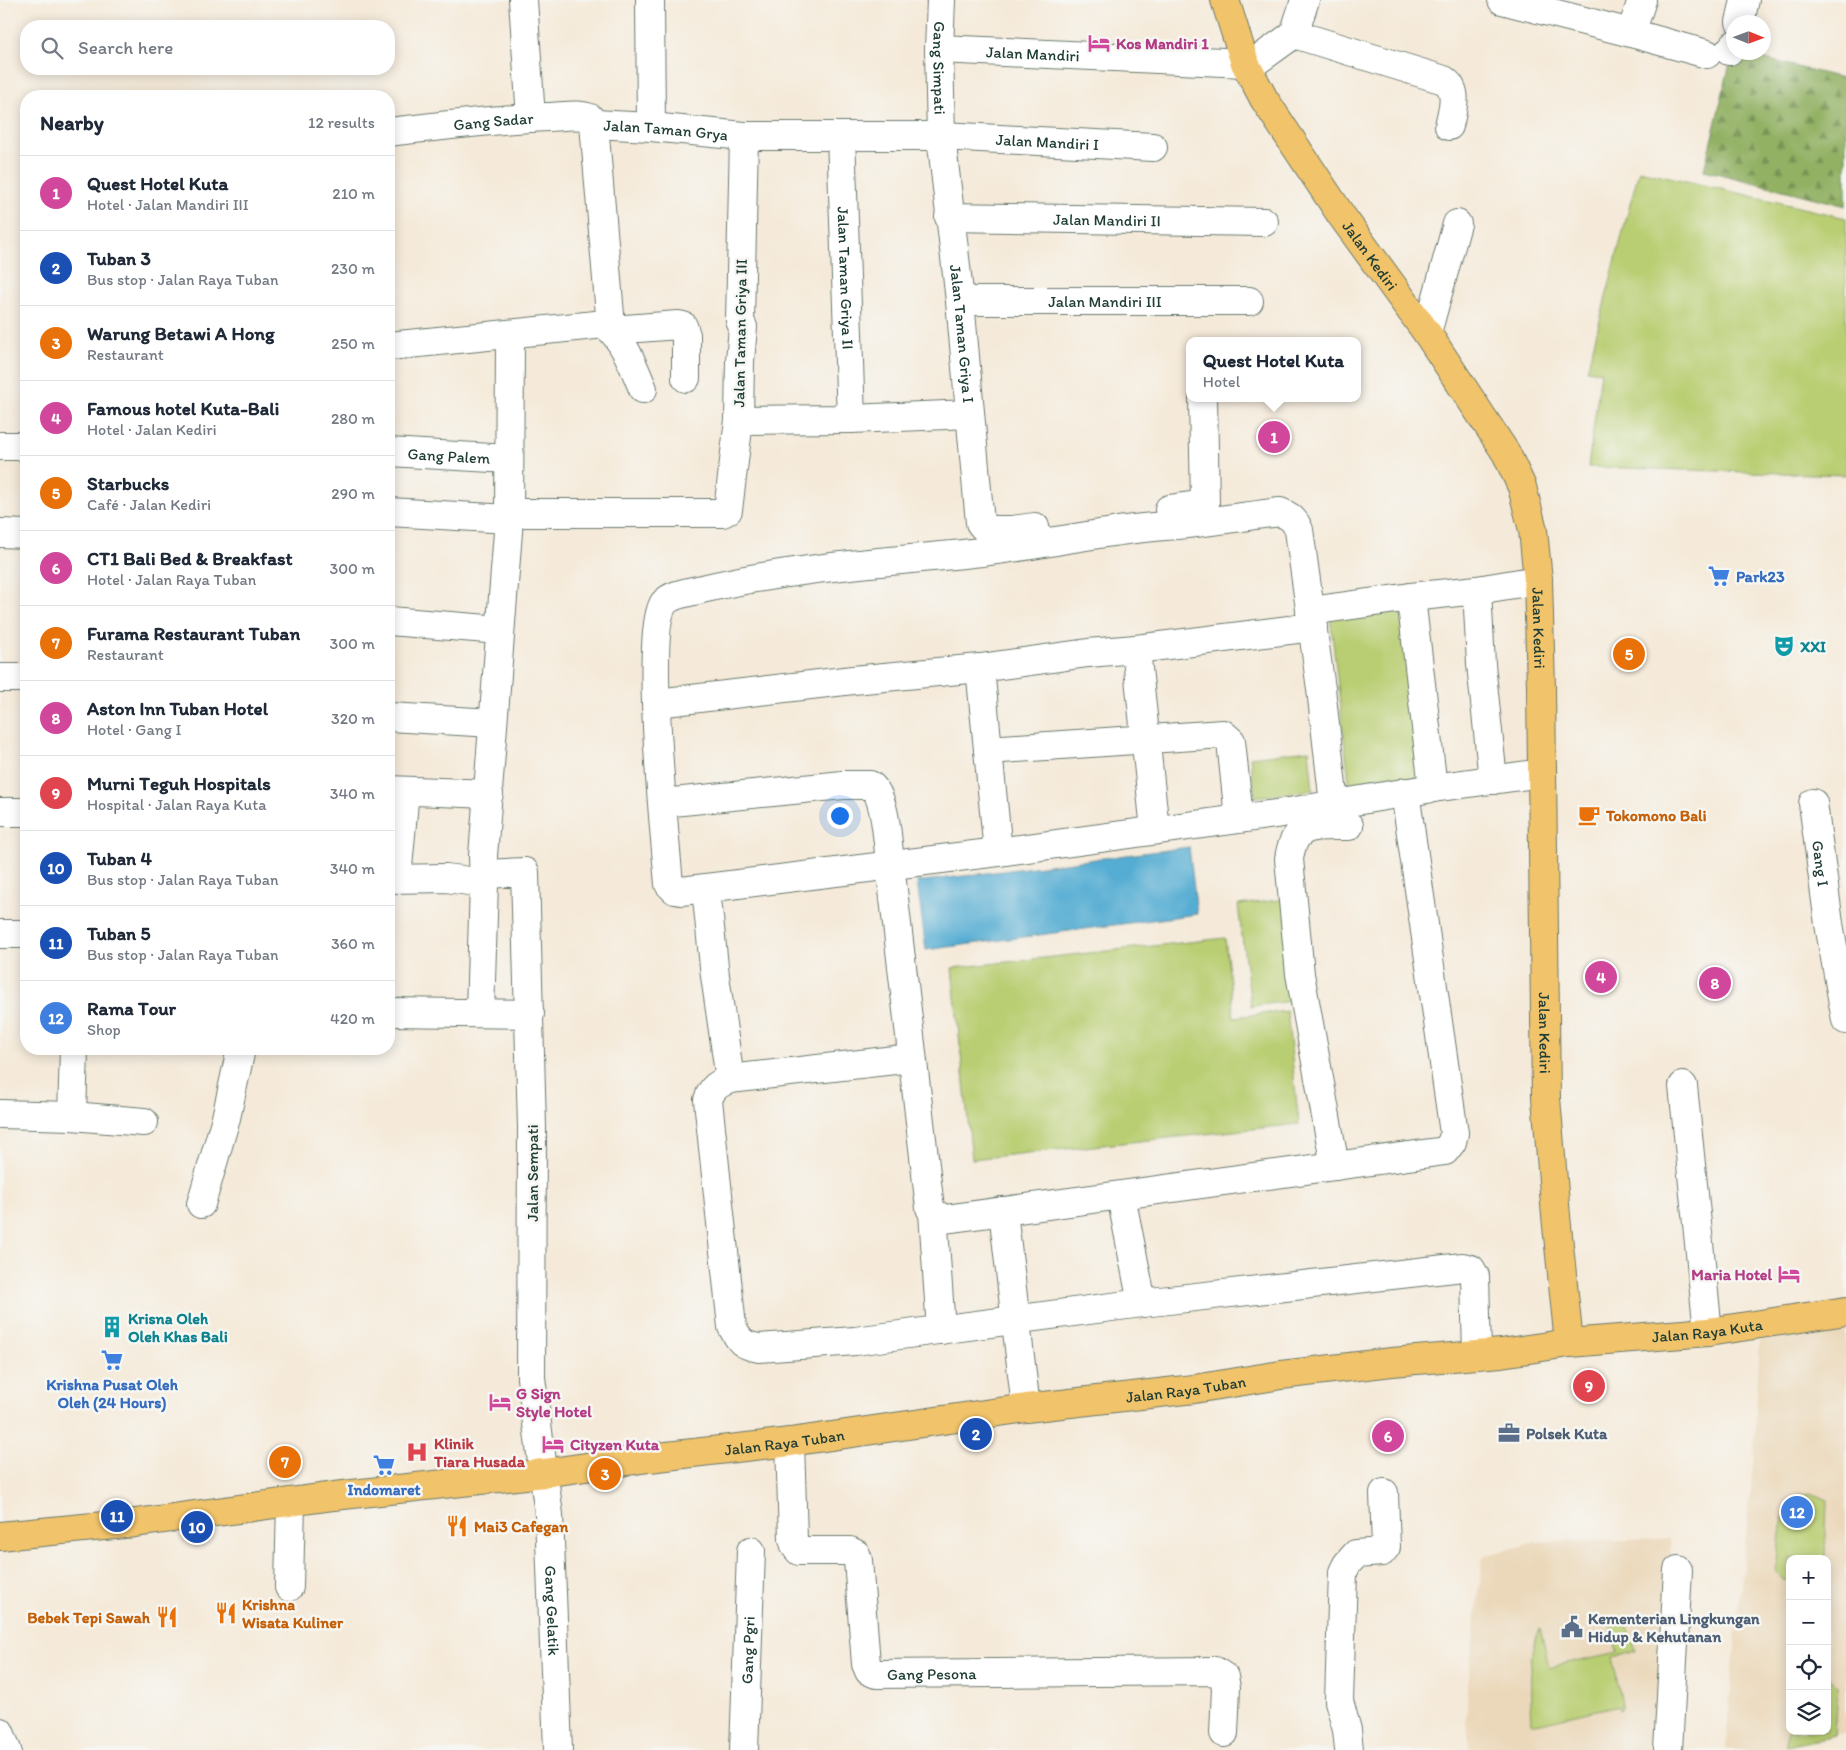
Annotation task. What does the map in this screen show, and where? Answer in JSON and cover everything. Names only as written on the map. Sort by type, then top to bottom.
[{"type":"main road","name":"Jalan Kediri","points":[[1225,0],[1246,66],[1273,113],[1341,216],[1427,333],[1506,453],[1522,487],[1533,530],[1538,580],[1546,1098],[1569,1343]]},
{"type":"main road","name":"Jalan Raya Kuta","points":[[1569,1343],[1708,1332],[1846,1311]]},
{"type":"main road","name":"Jalan Raya Tuban","points":[[0,1536],[144,1522],[291,1502],[544,1473],[649,1458],[790,1442],[1026,1408],[1194,1389],[1282,1375],[1392,1362],[1477,1355],[1569,1343]]},
{"type":"street","points":[[523,0],[531,118]]},
{"type":"street","points":[[650,0],[651,127]]},
{"type":"street","name":"Gang Simpati","points":[[941,0],[939,49],[941,136]]},
{"type":"street","points":[[1246,66],[1294,34],[1304,0]]},
{"type":"street","points":[[1502,0],[1631,33],[1723,50]]},
{"type":"street","points":[[1631,33],[1642,0]]},
{"type":"street","points":[[1742,15],[1745,0]]},
{"type":"street","points":[[1294,34],[1444,80],[1451,85],[1454,93],[1449,126]]},
{"type":"street","name":"Jalan Mandiri","points":[[939,49],[1246,66]]},
{"type":"street","name":"Gang Sadar","points":[[395,131],[470,122],[582,116],[590,118],[594,124]]},
{"type":"street","name":"Jalan Taman Grya","points":[[609,327],[610,315],[594,124],[651,127],[744,136],[941,136]]},
{"type":"street","name":"Jalan Taman Griya III","points":[[744,136],[740,321],[743,327],[739,420],[851,420],[970,414]]},
{"type":"street","name":"Jalan Taman Griya II","points":[[840,136],[851,420]]},
{"type":"street","name":"Jalan Mandiri I","points":[[941,136],[1153,148]]},
{"type":"street","name":"Jalan Taman Griya I","points":[[941,136],[960,301],[980,523],[1005,536]]},
{"type":"street","name":"Jalan Mandiri II","points":[[949,217],[1264,222]]},
{"type":"street","points":[[1427,333],[1457,224]]},
{"type":"street","name":"Jalan Mandiri III","points":[[960,301],[1249,301]]},
{"type":"street","points":[[395,345],[609,327],[683,326],[686,335],[686,378]]},
{"type":"street","points":[[609,327],[631,362],[643,389]]},
{"type":"street","points":[[480,1013],[483,856],[509,516],[509,335]]},
{"type":"street","points":[[1203,402],[1205,504],[1005,536],[983,552],[804,570],[723,584],[679,595],[666,601],[660,610],[656,647],[657,704],[669,884],[681,892],[706,890],[1239,818],[1342,815]]},
{"type":"street","points":[[395,512],[509,516],[726,512],[730,507],[739,420]]},
{"type":"street","points":[[0,446],[20,446]]},
{"type":"street","name":"Gang Palem","points":[[395,452],[509,459]]},
{"type":"street","points":[[1005,536],[1114,531],[1206,522],[1280,512],[1288,515],[1295,521],[1299,530],[1342,815]]},
{"type":"street","points":[[0,533],[20,534]]},
{"type":"street","points":[[657,704],[853,680],[980,668],[1088,653],[1136,649],[1311,619],[1411,597],[1477,590],[1538,580]]},
{"type":"street","points":[[1477,590],[1481,664],[1492,780]]},
{"type":"street","points":[[1411,597],[1433,788]]},
{"type":"street","points":[[395,621],[500,630]]},
{"type":"street","points":[[1136,649],[1155,830]]},
{"type":"street","points":[[980,668],[998,852]]},
{"type":"street","points":[[0,678],[20,678]]},
{"type":"street","points":[[395,717],[492,723]]},
{"type":"street","points":[[988,750],[1219,733],[1226,735],[1231,741],[1239,818]]},
{"type":"street","points":[[1335,1166],[1300,974],[1289,859],[1291,845],[1298,834],[1308,828],[1405,792],[1542,772]]},
{"type":"street","points":[[663,803],[843,785],[870,785],[876,791],[883,811],[930,1208],[933,1213],[941,1330]]},
{"type":"street","points":[[395,834],[397,791],[489,794]]},
{"type":"street","points":[[933,1213],[946,1219],[1445,1151],[1452,1142],[1454,1133],[1405,792]]},
{"type":"street","name":"Gang I","points":[[1813,803],[1838,924],[1846,1020]]},
{"type":"street","points":[[0,812],[20,812]]},
{"type":"street","name":"Jalan Sempati","points":[[484,878],[525,872],[532,1127],[531,1378],[544,1473]]},
{"type":"street","points":[[395,878],[484,878]]},
{"type":"street","points":[[706,890],[715,976],[730,1079]]},
{"type":"street","points":[[0,934],[20,934]]},
{"type":"street","points":[[395,1012],[530,1014]]},
{"type":"street","points":[[72,1116],[74,1055]]},
{"type":"street","points":[[201,1204],[226,1118],[240,1055]]},
{"type":"street","points":[[912,1058],[730,1079],[717,1085],[711,1091],[708,1100],[732,1327],[739,1341],[748,1346],[759,1348],[855,1342],[1142,1303],[1463,1267],[1471,1269],[1476,1276],[1477,1355]]},
{"type":"street","points":[[1684,1086],[1708,1332]]},
{"type":"street","points":[[0,1114],[72,1116],[144,1122]]},
{"type":"street","points":[[1120,1196],[1142,1303]]},
{"type":"street","points":[[1003,1211],[1026,1408]]},
{"type":"street","name":"Gang Pesona","points":[[790,1442],[793,1539],[795,1546],[800,1551],[850,1551],[856,1554],[868,1671],[876,1674],[1215,1671],[1224,1677],[1226,1688],[1224,1733]]},
{"type":"street","name":"Gang Gelatik","points":[[544,1473],[549,1524],[558,1750]]},
{"type":"street","points":[[1350,1750],[1339,1701],[1343,1572],[1356,1554],[1382,1552],[1386,1547],[1384,1493]]},
{"type":"street","points":[[288,1587],[291,1502]]},
{"type":"street","name":"Gang Pgri","points":[[744,1750],[750,1551]]},
{"type":"street","points":[[1668,1750],[1678,1570]]},
{"type":"street","points":[[0,1732],[7,1750]]},
{"type":"shaded area","points":[[1846,1328],[1846,1734],[1765,1750],[1725,1750],[1753,1464],[1760,1341]]},
{"type":"shaded area","name":"Kementerian Lingkungan Hidup & Kehutanan","points":[[1670,1539],[1672,1580],[1663,1750],[1471,1750],[1466,1724],[1468,1684],[1483,1556],[1536,1542]]},
{"type":"green space","points":[[1731,60],[1769,60],[1846,79],[1846,206],[1704,170]]},
{"type":"green space","points":[[1639,170],[1846,218],[1846,475],[1588,467],[1601,372],[1587,370]]},
{"type":"green space","points":[[1407,607],[1427,781],[1350,790],[1330,616]]},
{"type":"green space","points":[[1309,750],[1313,790],[1255,797],[1250,757]]},
{"type":"green space","points":[[1286,899],[1299,1000],[1251,1006],[1238,905]]},
{"type":"green space","points":[[1225,938],[1234,1017],[1287,1011],[1299,1124],[972,1159],[952,968]]},
{"type":"green space","points":[[1813,1494],[1827,1500],[1825,1555],[1786,1555],[1786,1580],[1783,1580],[1776,1571],[1780,1534],[1787,1506],[1796,1496]]},
{"type":"green space","points":[[1611,1622],[1627,1626],[1634,1639],[1636,1652],[1612,1657],[1623,1708],[1620,1709],[1619,1705],[1532,1725],[1531,1663],[1540,1628],[1549,1667],[1617,1652]]},
{"type":"green space","points":[[1831,1679],[1838,1687],[1835,1736],[1786,1746],[1787,1735],[1831,1735]]},
{"type":"water","points":[[1189,847],[1197,914],[926,950],[917,882]]},
{"type":"place","name":"Kos Mandiri 1","points":[[1099,43]]},
{"type":"place","name":"Quest Hotel Kuta","points":[[1274,437]]},
{"type":"place","name":"Park23","points":[[1719,576]]},
{"type":"place","name":"XXI","points":[[1784,646]]},
{"type":"place","name":"Starbucks","points":[[1629,654]]},
{"type":"place","name":"Tokomono Bali","points":[[1589,815]]},
{"type":"place","name":"Famous hotel Kuta-Bali","points":[[1601,977]]},
{"type":"place","name":"Aston Inn Tuban Hotel","points":[[1715,983]]},
{"type":"place","name":"Maria Hotel","points":[[1789,1274]]},
{"type":"place","name":"Krisna Oleh Oleh Khas Bali","points":[[112,1327]]},
{"type":"place","name":"Krishna Pusat Oleh Oleh (24 Hours)","points":[[112,1360]]},
{"type":"place","name":"Murni Teguh Hospitals","points":[[1589,1386]]},
{"type":"place","name":"G Sign Style Hotel","points":[[500,1402]]},
{"type":"place","name":"Polsek Kuta","points":[[1509,1433]]},
{"type":"place","name":"Tuban 3","points":[[976,1434]]},
{"type":"place","name":"CT1 Bali Bed & Breakfast","points":[[1388,1436]]},
{"type":"place","name":"Cityzen Kuta","points":[[553,1444]]},
{"type":"place","name":"Klinik Tiara Husada","points":[[417,1452]]},
{"type":"place","name":"Furama Restaurant Tuban","points":[[285,1462]]},
{"type":"place","name":"Indomaret","points":[[384,1465]]},
{"type":"place","name":"Warung Betawi A Hong","points":[[605,1474]]},
{"type":"place","name":"Rama Tour","points":[[1797,1512]]},
{"type":"place","name":"Tuban 5","points":[[117,1516]]},
{"type":"place","name":"Mai3 Cafegan","points":[[457,1526]]},
{"type":"place","name":"Tuban 4","points":[[197,1527]]},
{"type":"place","name":"Krishna Wisata Kuliner","points":[[226,1613]]},
{"type":"place","name":"Bebek Tepi Sawah","points":[[167,1617]]},
{"type":"place","name":"Kementerian Lingkungan Hidup & Kehutanan","points":[[1572,1627]]}]
